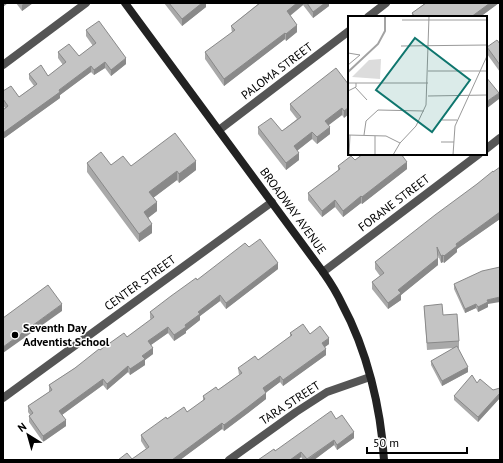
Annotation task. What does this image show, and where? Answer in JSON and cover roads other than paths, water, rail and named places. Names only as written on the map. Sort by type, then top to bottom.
[{"type":"street","points":[[3,65],[86,3]]},
{"type":"street","name":"BROADWAY AVENUE","points":[[125,3],[323,272],[342,304],[357,336],[370,377],[382,435],[384,460]]},
{"type":"street","points":[[369,16],[386,3]]},
{"type":"street","name":"PALOMA STREET","points":[[219,130],[348,32]]},
{"type":"street","points":[[487,147],[500,138]]},
{"type":"street","name":"FORANE STREET","points":[[323,272],[478,155]]},
{"type":"street","name":"CENTER STREET","points":[[3,398],[272,202]]},
{"type":"street","name":"TARA STREET","points":[[229,460],[296,412],[328,392],[370,377]]},
{"type":"place","name":"Seventh Day Adventist School","points":[[15,335]]}]
